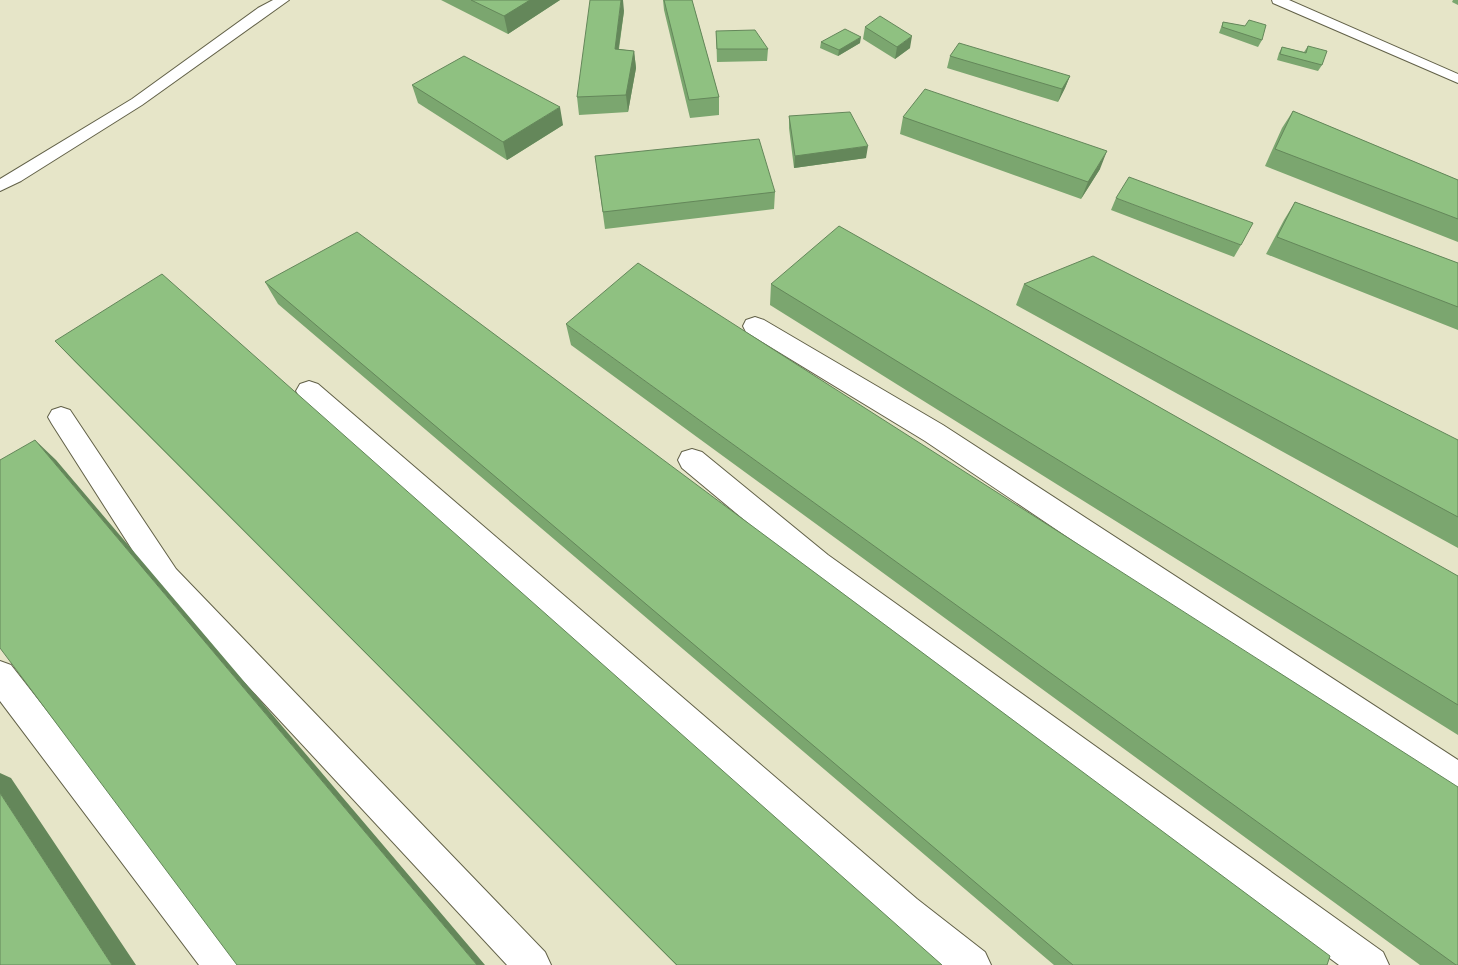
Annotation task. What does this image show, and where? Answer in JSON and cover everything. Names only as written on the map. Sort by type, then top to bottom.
[{"type":"street","points":[[755,326],[934,434],[1458,780]]},
{"type":"street","points":[[308,391],[904,912],[972,965]]},
{"type":"street","points":[[61,418],[166,578],[532,965]]},
{"type":"street","points":[[692,460],[818,564],[1370,965]]},
{"type":"street","points":[[0,676],[222,965]]},
{"type":"lane","points":[[0,186],[16,178],[137,102],[263,11],[282,0]]},
{"type":"lane","points":[[1278,0],[1458,79]]},
{"type":"building","points":[[471,0],[530,0],[504,16]]},
{"type":"building","points":[[590,0],[621,0],[615,49],[634,51],[626,95],[577,97]]},
{"type":"building","points":[[664,0],[692,0],[719,97],[689,100]]},
{"type":"building","points":[[880,16],[912,36],[897,47],[865,27]]},
{"type":"building","points":[[1249,20],[1266,25],[1262,40],[1222,27],[1223,22],[1245,26]]},
{"type":"building","points":[[845,29],[861,37],[839,50],[821,42]]},
{"type":"building","points":[[755,30],[768,49],[717,49],[716,31]]},
{"type":"building","points":[[959,43],[1070,76],[1062,89],[950,56]]},
{"type":"building","points":[[1308,46],[1327,51],[1322,65],[1280,54],[1282,47],[1306,53]]},
{"type":"building","points":[[464,56],[560,107],[503,142],[412,85]]},
{"type":"building","points":[[925,89],[1107,151],[1088,182],[903,117]]},
{"type":"building","points":[[1293,111],[1458,180],[1458,219],[1275,149]]},
{"type":"building","points":[[850,112],[868,146],[795,156],[789,116]]},
{"type":"building","points":[[759,139],[775,192],[603,212],[595,156]]},
{"type":"building","points":[[1129,177],[1253,223],[1241,245],[1116,198]]},
{"type":"building","points":[[1295,202],[1458,263],[1458,307],[1277,237]]},
{"type":"building","points":[[839,226],[1458,576],[1458,705],[771,284]]},
{"type":"building","points":[[357,232],[1330,956],[1327,965],[1073,965],[265,282]]},
{"type":"building","points":[[1093,256],[1458,440],[1458,517],[1024,284]]},
{"type":"building","points":[[638,263],[1458,787],[1458,965],[566,324]]},
{"type":"building","points":[[162,274],[942,965],[677,965],[55,341]]},
{"type":"building","points":[[35,440],[477,965],[237,965],[0,648],[0,460]]},
{"type":"building","points":[[0,793],[112,965],[0,965]]}]
